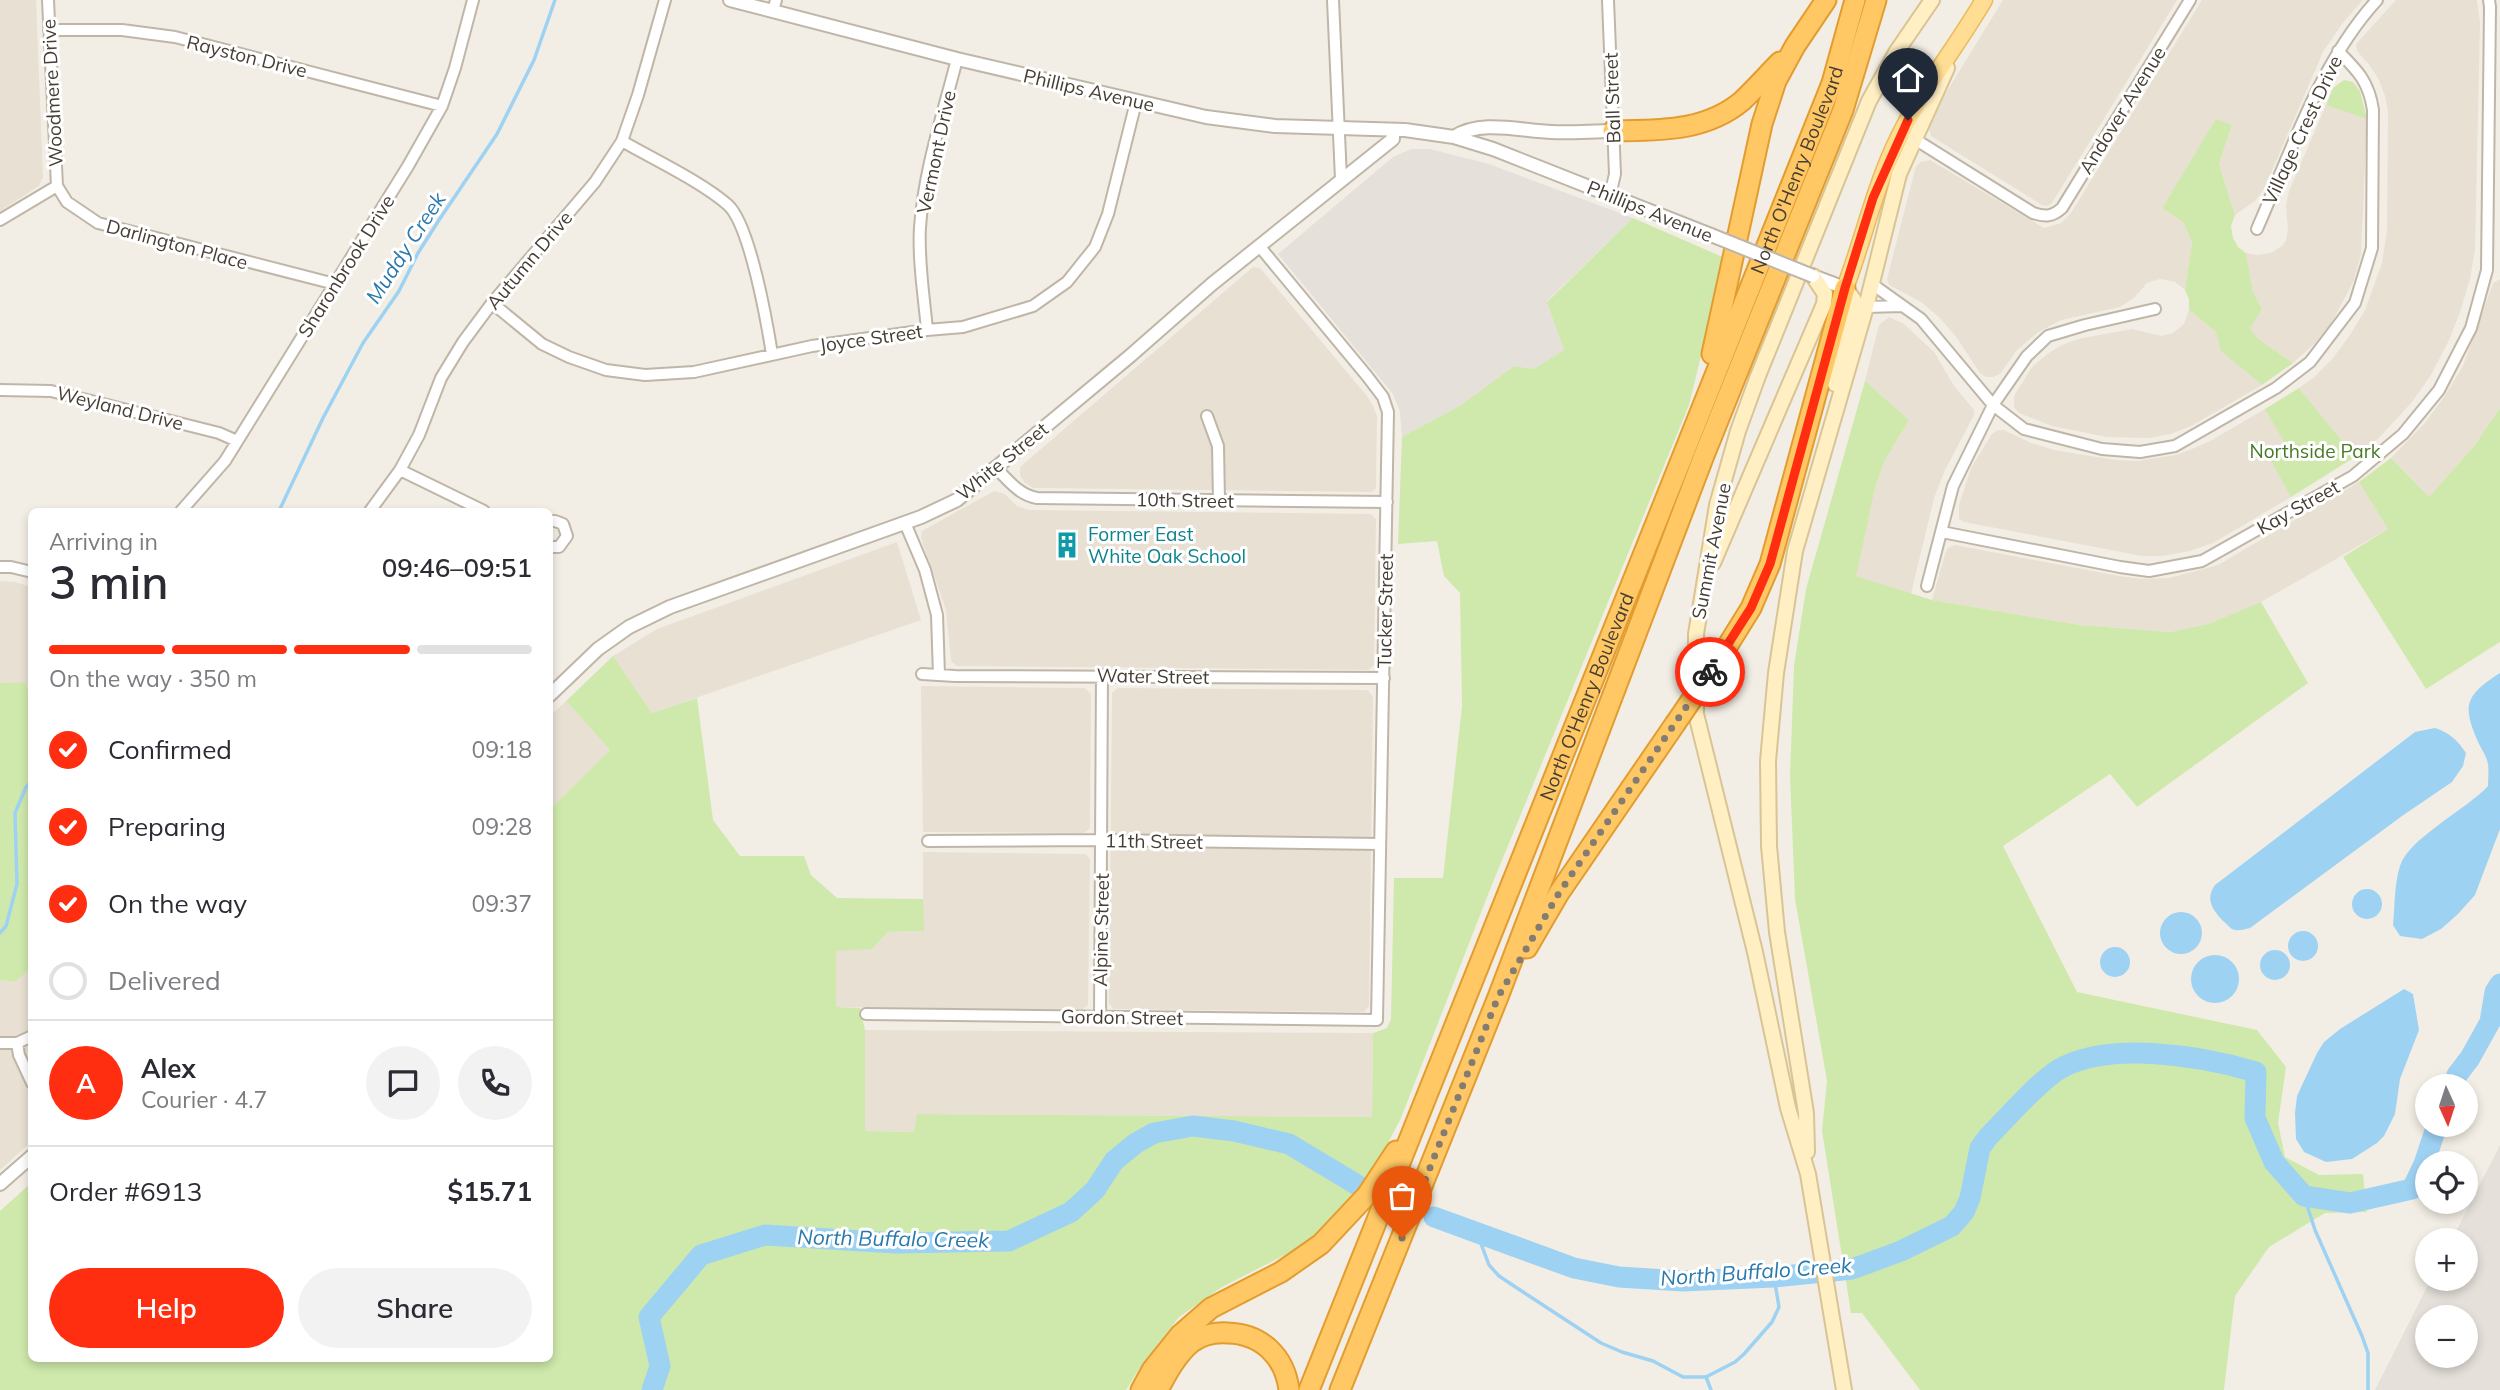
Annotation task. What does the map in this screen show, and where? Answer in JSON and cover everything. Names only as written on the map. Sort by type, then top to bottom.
[{"type":"highway","points":[[1697,417],[1762,124],[1776,81],[1795,46],[1826,0]]},
{"type":"highway","name":"North O'Henry Boulevard","points":[[1309,1390],[1832,83],[1855,0]]},
{"type":"highway","name":"North O'Henry Boulevard","points":[[1340,1390],[1498,997],[1703,458],[1843,110],[1876,0]]},
{"type":"highway","points":[[1613,131],[1685,128],[1720,115],[1741,102],[1795,46]]},
{"type":"highway","points":[[1498,997],[1559,893],[1751,608],[1770,564],[1845,288]]},
{"type":"highway","points":[[1142,1390],[1152,1370],[1180,1335],[1211,1308],[1281,1272],[1321,1244],[1367,1195],[1418,1118]]},
{"type":"highway","points":[[1157,1390],[1180,1353],[1195,1340],[1217,1332],[1250,1336],[1265,1343],[1279,1359],[1289,1390]]},
{"type":"main road","name":"Summit Avenue","points":[[1844,1390],[1808,1174],[1788,1108],[1755,952],[1696,715],[1696,634],[1717,505],[1738,431],[1758,376],[1869,101],[1897,51],[1931,0]]},
{"type":"main road","name":"Summit Avenue","points":[[1845,288],[1873,198],[1898,139],[1917,101],[1984,0]]},
{"type":"main road","name":"Summit Avenue","points":[[1808,1174],[1806,1113],[1777,932],[1769,846],[1768,761],[1776,673],[1795,551],[1867,307],[1899,174],[1913,138],[1966,30]]},
{"type":"main road","points":[[1700,604],[1717,553],[1825,304],[1825,294],[1813,276]]},
{"type":"main road","points":[[1827,444],[1827,417],[1854,305],[1854,300],[1845,288]]},
{"type":"street","name":"Woodmere Drive","points":[[48,0],[57,186]]},
{"type":"street","name":"Sharonbrook Drive","points":[[184,508],[225,461],[408,166],[442,106],[473,0]]},
{"type":"street","name":"Autumn Drive","points":[[372,508],[400,470],[419,435],[441,378],[492,303],[595,182],[622,141],[638,96],[665,0]]},
{"type":"street","name":"Phillips Avenue","points":[[730,0],[775,6],[957,59],[1136,102],[1240,122],[1394,130],[1454,137],[1493,149],[1845,288]]},
{"type":"street","points":[[1333,0],[1341,179]]},
{"type":"street","name":"Ball Street","points":[[1608,0],[1615,174],[1610,195]]},
{"type":"street","name":"Andover Avenue","points":[[1913,138],[2033,213],[2049,216],[2062,208],[2190,0]]},
{"type":"street","name":"Village Crest Drive","points":[[2257,229],[2338,51],[2377,0]]},
{"type":"street","name":"Kay Street","points":[[1942,532],[2149,571],[2202,561],[2353,476],[2403,434],[2439,390],[2471,328],[2487,270],[2488,0]]},
{"type":"street","name":"Rayston Drive","points":[[49,30],[122,30],[175,37],[442,106]]},
{"type":"street","points":[[1872,285],[1921,319],[1993,405],[2024,429],[2102,449],[2140,452],[2175,446],[2276,388],[2310,362],[2356,303],[2372,248],[2372,101],[2360,73],[2338,51]]},
{"type":"street","name":"Vermont Drive","points":[[927,330],[920,228],[932,155],[957,59]]},
{"type":"street","name":"Joyce Street","points":[[492,303],[542,344],[569,357],[607,370],[645,375],[694,372],[772,354],[963,327],[1033,306],[1067,282],[1095,247],[1108,214],[1136,102]]},
{"type":"street","name":"Phillips Avenue","points":[[1454,137],[1477,128],[1554,132],[1613,131]]},
{"type":"street","name":"White Street","points":[[553,692],[598,649],[629,626],[670,607],[905,523],[957,500],[1212,284],[1393,139],[1394,130]]},
{"type":"street","points":[[622,141],[730,206],[752,259],[772,354]]},
{"type":"street","points":[[0,220],[57,186]]},
{"type":"street","name":"Darlington Place","points":[[57,186],[67,202],[99,223],[335,284]]},
{"type":"street","name":"Tucker Street","points":[[1260,247],[1383,397],[1388,412],[1377,1020]]},
{"type":"street","points":[[2487,270],[2500,270]]},
{"type":"street","points":[[1867,307],[1904,306]]},
{"type":"street","points":[[1927,586],[1953,486],[1993,405],[2027,356],[2048,336],[2155,309]]},
{"type":"street","name":"Weyland Drive","points":[[0,390],[51,391],[219,433],[237,441]]},
{"type":"street","points":[[1207,416],[1219,446],[1219,501]]},
{"type":"street","name":"10th Street","points":[[995,467],[1018,491],[1037,498],[1387,502]]},
{"type":"street","points":[[400,470],[478,508]]},
{"type":"street","points":[[553,522],[563,524],[567,536],[559,547],[553,547]]},
{"type":"street","points":[[905,523],[925,570],[937,615],[939,675]]},
{"type":"street","points":[[0,567],[28,571]]},
{"type":"street","name":"Water Street","points":[[922,674],[1384,678]]},
{"type":"street","name":"Alpine Street","points":[[1100,1017],[1102,675]]},
{"type":"street","name":"11th Street","points":[[928,841],[1102,840],[1380,844]]},
{"type":"street","name":"Gordon Street","points":[[866,1014],[1377,1020]]},
{"type":"street","points":[[0,1043],[17,1043],[28,1038]]},
{"type":"street","points":[[17,1043],[28,1074]]},
{"type":"street","points":[[0,1184],[28,1160]]},
{"type":"shaded area","points":[[0,0],[36,0],[43,177],[39,186],[0,211]]},
{"type":"shaded area","points":[[2003,0],[2177,0],[2052,203],[2047,206],[1931,136],[1929,129],[1944,96]]},
{"type":"shaded area","points":[[2202,0],[2363,0],[2323,52],[2265,187],[2256,200],[2235,215],[2219,164],[2232,125],[2216,120],[2162,208],[2183,222],[2192,242],[2185,290],[2175,282],[2160,279],[2147,283],[2134,298],[2120,307],[2061,320],[2037,333],[2017,350],[2000,374],[1986,377],[1980,373],[1940,318],[1921,302],[1889,285],[1887,279],[1916,166],[1930,160],[2044,228],[2061,223],[2071,213]]},
{"type":"shaded area","points":[[2396,0],[2477,0],[2480,23],[2475,250],[2460,312],[2431,375],[2412,402],[2380,437],[2355,457],[2299,388],[2333,358],[2350,335],[2365,310],[2382,263],[2387,230],[2388,111],[2379,80],[2357,51],[2356,44]]},
{"type":"shaded area","points":[[2326,105],[2367,119],[2361,254],[2354,280],[2331,324],[2293,363],[2257,338],[2249,327],[2262,309],[2253,292],[2246,253],[2271,253],[2286,240],[2286,205],[2289,191]]},
{"type":"shaded area","points":[[1411,149],[1430,149],[1489,164],[1633,218],[1547,301],[1564,350],[1534,369],[1514,366],[1461,405],[1402,437],[1400,412],[1393,394],[1278,254],[1393,157]]},
{"type":"shaded area","points":[[1253,267],[1260,268],[1373,406],[1377,416],[1376,489],[1371,492],[1033,488],[1024,482],[1020,476],[1020,467]]},
{"type":"shaded area","points":[[2500,279],[2500,408],[2474,446],[2429,497],[2391,458],[2424,424],[2463,366],[2493,283]]},
{"type":"shaded area","points":[[2189,310],[2216,332],[2222,351],[2262,385],[2193,425],[2171,434],[2149,438],[2107,437],[2052,426],[2019,413],[2014,407],[2014,396],[2032,367],[2062,345],[2078,339],[2132,329],[2161,336],[2173,333],[2184,324]]},
{"type":"shaded area","points":[[1889,317],[1904,324],[1934,352],[1954,386],[1974,410],[1934,498],[1911,594],[1855,576],[1875,488],[1885,460],[1909,420],[1865,381],[1879,325]]},
{"type":"shaded area","points":[[2265,409],[2288,447],[2269,458],[2291,497],[2213,543],[2190,551],[2142,556],[1959,519],[1959,505],[1971,468],[1992,434],[1998,430],[2054,450],[2137,461],[2176,455],[2192,449]]},
{"type":"shaded area","points":[[2359,482],[2388,529],[2261,602],[2208,624],[2170,632],[2080,625],[1932,600],[1945,554],[1948,548],[1955,545],[2119,576],[2169,578],[2218,565]]},
{"type":"shaded area","points":[[994,491],[1005,494],[1017,506],[1029,510],[1371,514],[1376,519],[1374,665],[1368,670],[957,666],[951,661],[946,610],[921,538],[922,531]]},
{"type":"shaded area","points":[[897,542],[921,620],[652,713],[613,656],[657,629]]},
{"type":"shaded area","points":[[0,581],[15,582],[28,586],[28,689],[24,682],[0,683]]},
{"type":"shaded area","points":[[921,686],[1085,688],[1091,694],[1090,828],[1084,833],[923,832]]},
{"type":"shaded area","points":[[1118,688],[1368,690],[1373,697],[1369,1006],[1364,1012],[1113,1009],[1109,1003],[1112,693]]},
{"type":"shaded area","points":[[566,701],[610,750],[553,806],[553,713]]},
{"type":"shaded area","points":[[923,852],[1086,854],[1090,859],[1088,1005],[1082,1010],[836,1007],[836,950],[872,949],[888,932],[923,931]]},
{"type":"shaded area","points":[[28,970],[28,1145],[0,1170],[0,980],[15,982]]},
{"type":"shaded area","points":[[865,1030],[1373,1033],[1372,1117],[918,1114],[914,1132],[865,1131]]},
{"type":"shaded area","points":[[2500,1145],[2500,1390],[2375,1390],[2415,1311],[2415,1368],[2478,1368],[2478,1305],[2418,1305],[2425,1291],[2478,1291],[2478,1228],[2458,1228],[2465,1214],[2478,1214],[2478,1188]]},
{"type":"green space","points":[[2344,80],[2353,82],[2360,91],[2367,119],[2326,105],[2333,88]]},
{"type":"green space","points":[[2216,119],[2232,125],[2219,164],[2235,215],[2231,226],[2233,238],[2238,247],[2246,253],[2253,292],[2262,309],[2250,328],[2257,338],[2293,363],[2262,385],[2221,351],[2216,332],[2189,310],[2189,299],[2185,290],[2192,242],[2183,222],[2162,208]]},
{"type":"green space","points":[[1633,218],[1725,258],[1689,405],[1491,887],[1401,1118],[1375,1168],[1344,1210],[1308,1243],[1222,1287],[1179,1317],[1126,1390],[0,1390],[0,1211],[28,1186],[28,1362],[553,1362],[553,806],[610,750],[566,701],[613,656],[652,713],[697,698],[713,820],[740,856],[804,856],[811,875],[837,898],[923,899],[924,931],[888,932],[872,949],[836,951],[836,1007],[860,1008],[865,1030],[865,1131],[914,1132],[917,1114],[1372,1117],[1373,1033],[1387,1028],[1391,1019],[1394,878],[1443,878],[1462,706],[1460,593],[1444,576],[1437,541],[1398,544],[1402,437],[1461,405],[1514,366],[1534,369],[1564,350],[1547,302]]},
{"type":"green space","points":[[1865,381],[1909,420],[1885,460],[1875,488],[1856,576],[1932,600],[2080,625],[2170,632],[2208,624],[2261,602],[2308,683],[2137,807],[2110,774],[2003,846],[2077,992],[2257,1030],[2286,1067],[2278,1123],[2285,1157],[2319,1175],[2363,1174],[2367,1212],[2325,1213],[2269,1247],[2235,1296],[2224,1390],[1920,1390],[1862,1313],[1851,1313],[1822,1131],[1827,1081],[1795,899],[1790,776],[1794,666],[1806,589]]},
{"type":"green space","name":"Northside Park","points":[[2299,388],[2355,457],[2291,497],[2269,458],[2287,447],[2265,409]]},
{"type":"green space","points":[[2500,408],[2500,642],[2426,689],[2343,557],[2388,529],[2359,482],[2391,458],[2429,497],[2474,446]]},
{"type":"green space","points":[[24,682],[28,688],[28,971],[15,982],[0,980],[0,683]]},
{"type":"water","points":[[2500,673],[2500,829],[2475,895],[2441,929],[2422,939],[2400,936],[2393,925],[2397,881],[2405,856],[2414,845],[2488,786],[2487,761],[2470,720],[2469,711],[2473,696],[2479,688]]},
{"type":"water","points":[[2435,728],[2453,737],[2466,753],[2463,766],[2452,782],[2250,928],[2234,930],[2223,921],[2211,904],[2210,895],[2215,885],[2415,732]]},
{"type":"water","points":[[2367,889],[2378,893],[2382,904],[2378,915],[2367,919],[2356,915],[2352,904],[2356,893]]},
{"type":"water","points":[[2181,912],[2196,918],[2202,933],[2196,948],[2181,954],[2166,948],[2160,933],[2166,918]]},
{"type":"water","points":[[2303,931],[2314,935],[2318,946],[2314,957],[2303,961],[2292,957],[2288,946],[2292,935]]},
{"type":"water","points":[[2115,947],[2126,951],[2130,962],[2126,973],[2115,977],[2104,973],[2100,962],[2104,951]]},
{"type":"water","points":[[2275,950],[2286,954],[2290,965],[2286,976],[2275,980],[2264,976],[2260,965],[2264,954]]},
{"type":"water","points":[[2215,955],[2232,962],[2239,979],[2232,996],[2215,1003],[2198,996],[2191,979],[2198,962]]},
{"type":"water","points":[[2404,989],[2413,994],[2419,1030],[2400,1079],[2395,1114],[2384,1136],[2352,1159],[2326,1162],[2304,1152],[2296,1139],[2297,1096],[2317,1053],[2324,1042],[2340,1029]]},
{"type":"waterway","name":"Muddy Creek","points":[[280,508],[323,418],[363,343],[399,291],[439,220],[497,134],[534,60],[555,0]]},
{"type":"waterway","name":"Muddy Creek","points":[[0,933],[6,926],[17,884],[15,813],[28,785]]},
{"type":"waterway","name":"North Buffalo Creek","points":[[2458,1074],[2490,1022],[2495,992],[2500,984]]},
{"type":"waterway","name":"North Buffalo Creek","points":[[1434,1217],[1574,1268],[1619,1277],[1683,1281],[1774,1277],[1852,1269],[1901,1251],[1952,1226],[1964,1212],[1970,1198],[1980,1148],[1988,1137],[2031,1092],[2058,1070],[2102,1055],[2128,1053],[2183,1056],[2256,1072],[2255,1118],[2274,1162],[2304,1196],[2350,1203],[2412,1189],[2433,1138]]},
{"type":"waterway","name":"North Buffalo Creek","points":[[652,1390],[660,1366],[649,1317],[701,1255],[765,1235],[895,1243],[1009,1241],[1071,1212],[1095,1190],[1114,1161],[1136,1143],[1154,1133],[1193,1126],[1234,1131],[1289,1144],[1359,1186]]},
{"type":"waterway","points":[[2304,1196],[2315,1230],[2368,1353],[2368,1390]]},
{"type":"waterway","points":[[1477,1233],[1489,1265],[1499,1276],[1601,1343],[1653,1361],[1683,1377],[1706,1377],[1735,1362],[1744,1354],[1772,1322],[1779,1307],[1774,1277]]},
{"type":"waterway","points":[[1706,1377],[1711,1390]]},
{"type":"way so far","points":[[1402,1238],[1498,997],[1559,893],[1710,672]]},
{"type":"place","name":"Former East White Oak School","points":[[1067,545]]},
{"type":"route","points":[[1710,672],[1751,608],[1770,564],[1845,288],[1873,198],[1908,120]]}]
